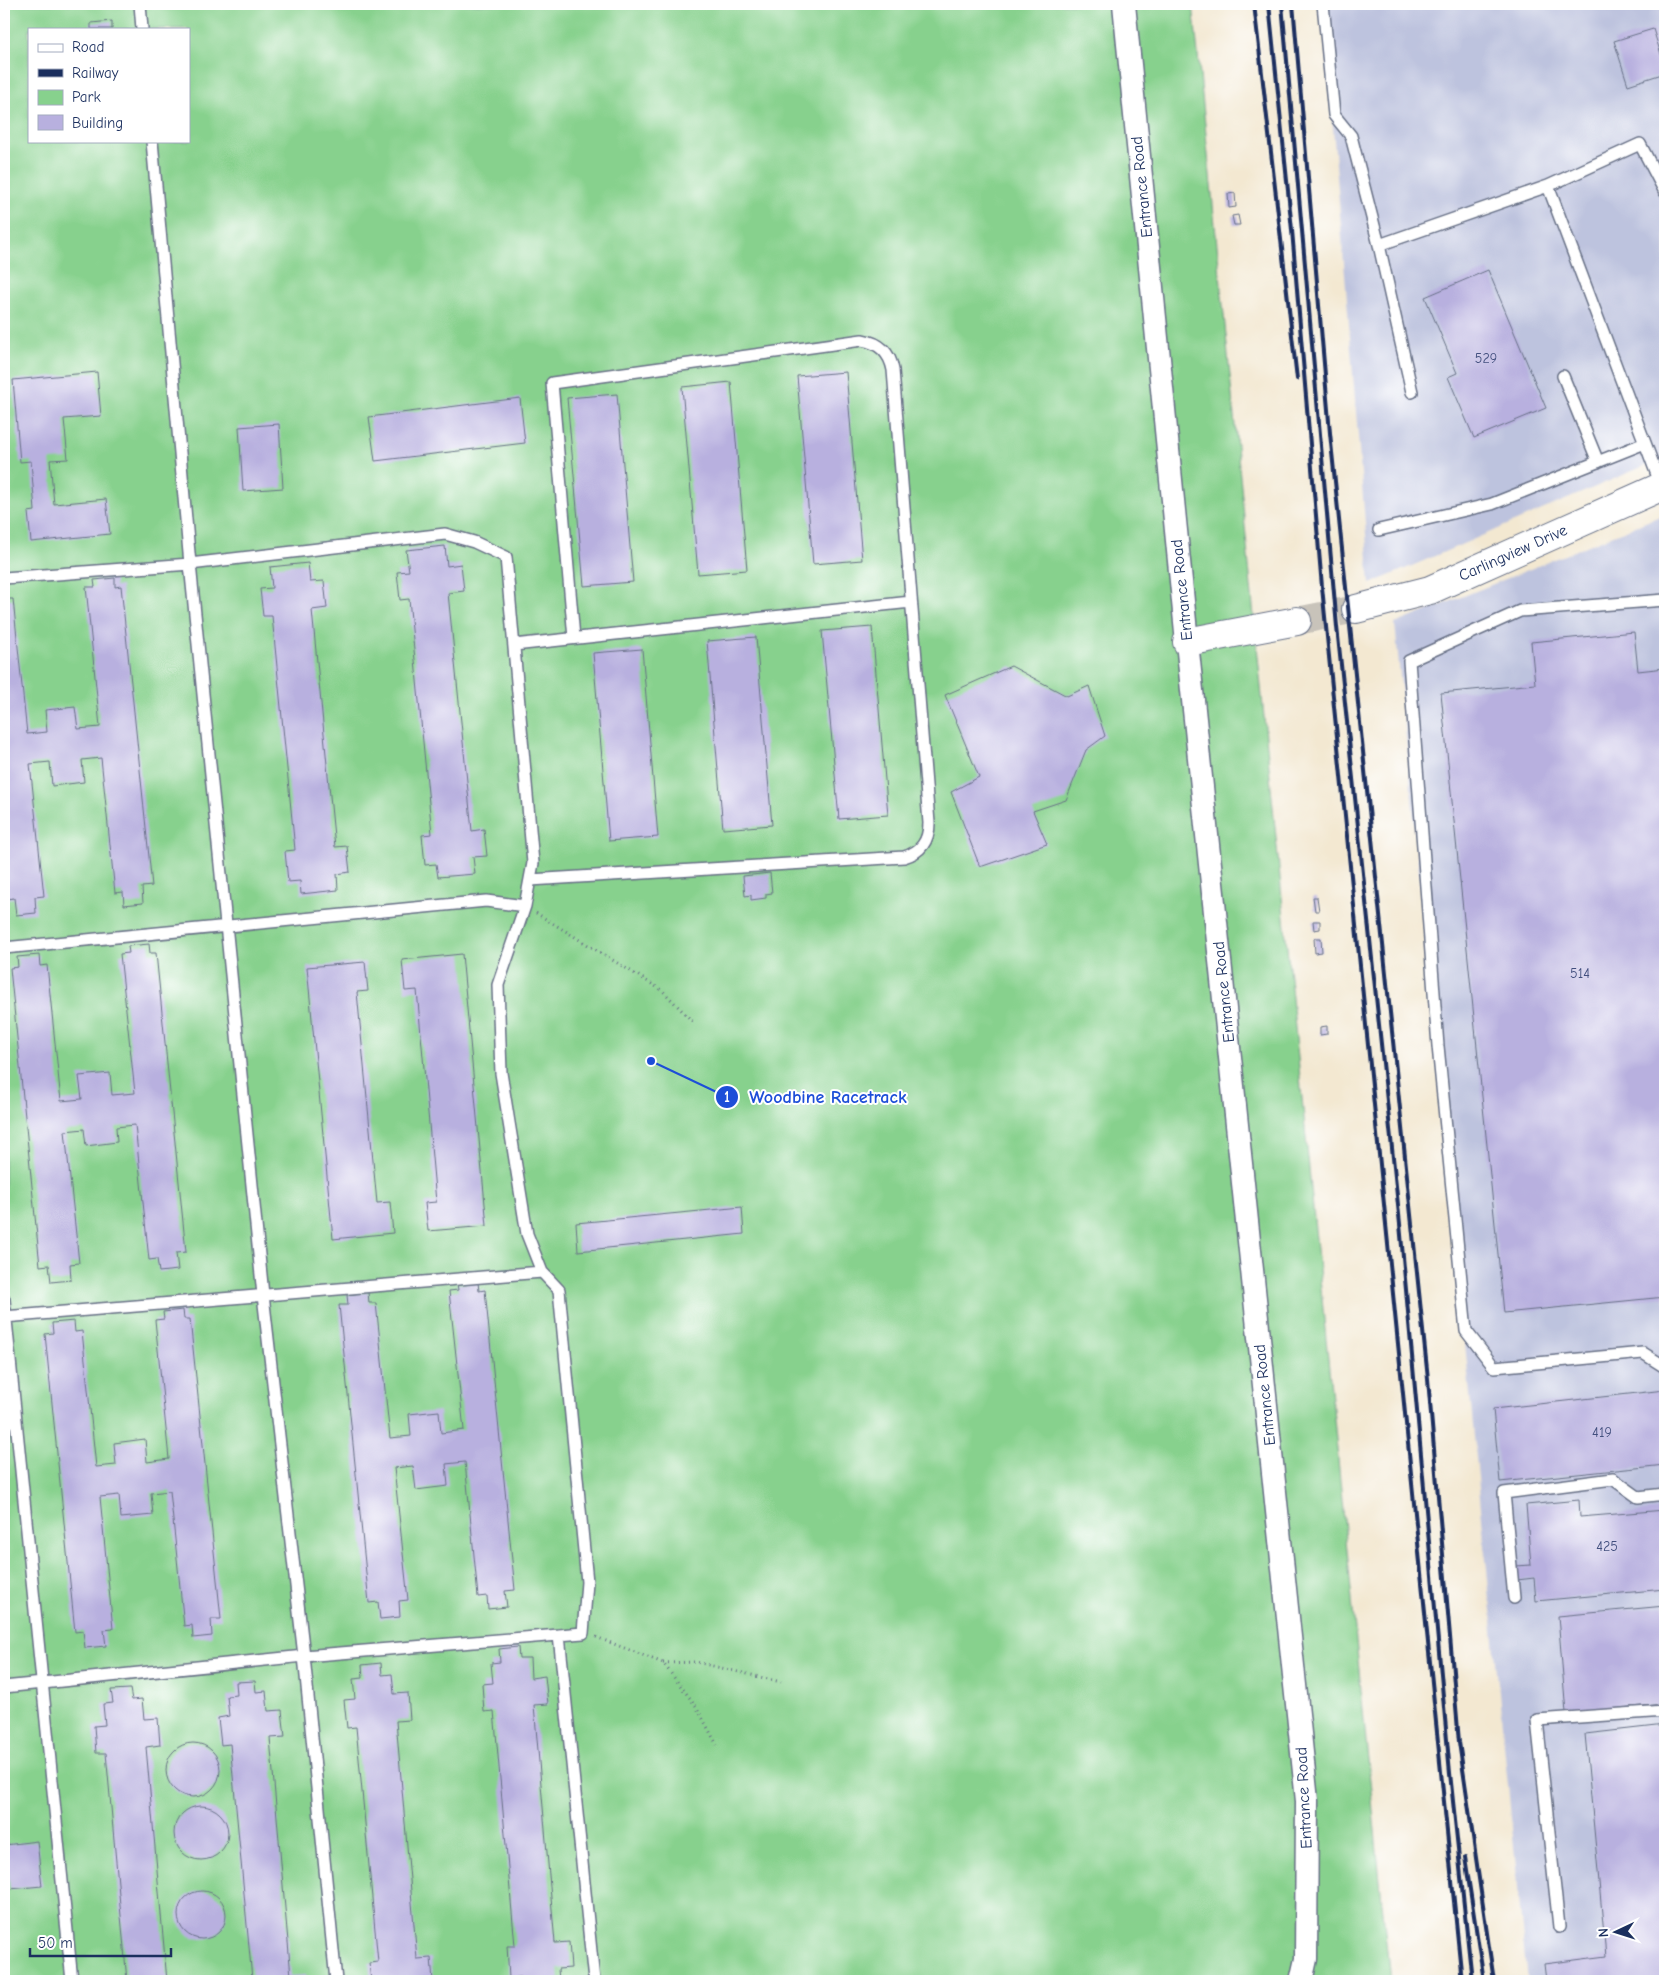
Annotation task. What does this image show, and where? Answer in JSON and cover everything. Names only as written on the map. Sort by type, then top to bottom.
[{"type":"street","name":"Entrance Road","points":[[1124,4],[1187,642],[1308,1802],[1306,1959],[1301,1981]]},
{"type":"street","name":"Carlingview Drive","points":[[1356,609],[1430,590],[1664,490]]},
{"type":"street","points":[[1187,642],[1297,621]]},
{"type":"lane","points":[[140,4],[142,28]]},
{"type":"lane","points":[[1323,4],[1334,115],[1350,136],[1379,245],[1412,392]]},
{"type":"lane","points":[[152,142],[190,564],[226,927],[263,1295],[304,1656],[336,1981]]},
{"type":"lane","points":[[1379,245],[1548,186],[1640,144],[1665,192]]},
{"type":"lane","points":[[1548,186],[1664,490]]},
{"type":"lane","points":[[530,880],[904,857],[920,849],[926,841],[929,823],[891,361],[880,346],[862,340],[552,383],[574,638]]},
{"type":"lane","points":[[1563,376],[1598,462]]},
{"type":"lane","points":[[1379,530],[1492,504],[1645,443]]},
{"type":"lane","points":[[4,578],[190,564],[445,534],[474,542],[506,557],[533,863],[525,906],[498,985],[501,1073],[527,1234],[542,1272],[560,1290],[588,1582],[583,1632],[304,1656],[4,1687]]},
{"type":"lane","points":[[1665,600],[1520,611],[1409,661],[1438,1046],[1466,1331],[1494,1367],[1643,1353],[1665,1367]]},
{"type":"lane","points":[[514,645],[911,602]]},
{"type":"lane","points":[[4,948],[486,901],[525,906]]},
{"type":"lane","points":[[5,1317],[542,1272]]},
{"type":"lane","points":[[4,1300],[72,1981]]},
{"type":"lane","points":[[1514,1598],[1504,1493],[1613,1479],[1638,1496],[1665,1494]]},
{"type":"lane","points":[[559,1635],[594,1981]]},
{"type":"lane","points":[[1559,1927],[1537,1720],[1665,1710]]},
{"type":"path","points":[[525,906],[663,991],[695,1024]]},
{"type":"path","points":[[583,1632],[663,1663],[696,1662],[781,1682]]},
{"type":"path","points":[[663,1663],[696,1706],[717,1745]]},
{"type":"shaded area","points":[[1323,4],[1665,4],[1665,457],[1370,584]]},
{"type":"shaded area","points":[[1665,514],[1665,1981],[1527,1981],[1395,624]]},
{"type":"green space","points":[[4,4],[1193,4],[1390,1981],[4,1981]]},
{"type":"building","points":[[112,21],[112,28],[91,28],[91,23]]},
{"type":"building","points":[[1653,29],[1665,67],[1665,73],[1628,85],[1614,41]]},
{"type":"building","points":[[1235,193],[1236,207],[1229,208],[1228,194]]},
{"type":"building","points":[[1238,215],[1240,225],[1234,225],[1232,216]]},
{"type":"building","points":[[1488,270],[1546,408],[1474,438],[1448,377],[1457,373],[1425,297]]},
{"type":"building","points":[[97,372],[101,416],[64,419],[68,459],[50,460],[54,504],[106,499],[110,534],[31,542],[28,512],[35,511],[31,461],[20,462],[13,380]]},
{"type":"building","points":[[846,372],[862,560],[813,564],[797,376]]},
{"type":"building","points":[[731,382],[747,570],[698,574],[682,387]]},
{"type":"building","points":[[617,394],[633,582],[584,586],[567,398]]},
{"type":"building","points":[[520,398],[525,443],[375,461],[369,417]]},
{"type":"building","points":[[279,424],[283,488],[243,491],[239,427]]},
{"type":"building","points":[[445,546],[447,566],[461,564],[464,591],[448,593],[472,831],[484,829],[487,856],[473,857],[475,874],[438,877],[436,864],[425,865],[422,835],[432,834],[409,599],[400,600],[397,572],[409,571],[406,550]]},
{"type":"building","points":[[308,563],[310,582],[324,581],[327,608],[312,610],[335,847],[347,846],[350,872],[337,874],[338,890],[301,894],[300,881],[288,882],[285,851],[295,850],[272,616],[263,616],[260,589],[272,588],[270,567]]},
{"type":"building","points":[[115,578],[115,587],[121,586],[152,886],[142,887],[143,903],[124,905],[123,892],[115,893],[101,758],[82,760],[84,782],[52,786],[50,762],[30,764],[44,896],[35,897],[36,913],[16,915],[14,898],[6,899],[4,878],[4,593],[6,599],[13,599],[27,734],[47,732],[45,710],[75,707],[78,729],[100,727],[86,587],[95,587],[94,580]]},
{"type":"building","points":[[872,627],[888,815],[839,819],[822,631]]},
{"type":"building","points":[[1634,632],[1638,671],[1665,668],[1665,1297],[1504,1313],[1441,693],[1535,684],[1531,642]]},
{"type":"building","points":[[756,637],[772,825],[723,829],[707,641]]},
{"type":"building","points":[[642,649],[658,837],[609,841],[593,653]]},
{"type":"building","points":[[1011,666],[1067,696],[1089,686],[1105,736],[1086,750],[1066,800],[1033,811],[1047,844],[980,867],[951,792],[979,777],[945,695]]},
{"type":"building","points":[[770,873],[772,893],[766,894],[766,898],[751,900],[751,895],[745,896],[743,876]]},
{"type":"building","points":[[1313,897],[1317,897],[1319,911],[1315,911]]},
{"type":"building","points":[[1313,921],[1320,921],[1320,929],[1314,930]]},
{"type":"building","points":[[1314,938],[1321,938],[1322,952],[1315,953]]},
{"type":"building","points":[[149,944],[150,953],[156,953],[186,1252],[176,1253],[178,1270],[159,1272],[157,1259],[149,1260],[135,1125],[116,1127],[117,1142],[86,1146],[84,1129],[65,1131],[79,1263],[70,1264],[71,1280],[51,1282],[49,1265],[40,1266],[10,968],[18,967],[17,957],[39,955],[40,966],[47,965],[61,1101],[82,1099],[79,1076],[110,1073],[112,1095],[135,1093],[120,954],[129,953],[128,946]]},
{"type":"building","points":[[462,954],[487,1226],[428,1231],[425,1203],[436,1202],[417,990],[405,991],[402,960]]},
{"type":"building","points":[[365,962],[368,991],[357,992],[377,1203],[390,1202],[393,1233],[333,1239],[307,967]]},
{"type":"building","points":[[1327,1026],[1327,1034],[1320,1035],[1320,1027]]},
{"type":"building","points":[[742,1207],[744,1234],[578,1251],[576,1223]]},
{"type":"building","points":[[478,1282],[479,1291],[485,1290],[515,1590],[505,1591],[507,1607],[488,1609],[487,1596],[478,1597],[465,1462],[446,1464],[448,1486],[416,1490],[413,1466],[394,1468],[408,1600],[399,1601],[400,1617],[380,1619],[378,1602],[369,1603],[339,1305],[348,1305],[347,1295],[368,1292],[369,1303],[376,1303],[390,1438],[411,1436],[409,1414],[439,1411],[441,1433],[464,1430],[449,1291],[458,1290],[457,1284]]},
{"type":"building","points":[[183,1310],[184,1319],[190,1319],[221,1619],[211,1619],[212,1636],[193,1638],[192,1625],[184,1626],[170,1491],[151,1493],[153,1515],[121,1518],[119,1495],[100,1497],[113,1629],[104,1630],[106,1646],[85,1648],[83,1631],[75,1632],[45,1334],[53,1333],[52,1323],[74,1321],[75,1332],[82,1331],[96,1467],[116,1465],[114,1443],[145,1439],[147,1462],[169,1459],[155,1320],[164,1319],[163,1312]]},
{"type":"building","points":[[1665,1390],[1665,1465],[1500,1482],[1493,1409]]},
{"type":"building","points":[[1579,1500],[1580,1517],[1665,1510],[1665,1589],[1536,1601],[1534,1578],[1517,1580],[1516,1566],[1531,1565],[1526,1505]]},
{"type":"building","points":[[1665,1606],[1665,1704],[1566,1713],[1558,1616]]},
{"type":"building","points":[[4,1618],[7,1637],[4,1638]]},
{"type":"building","points":[[518,1647],[519,1658],[530,1658],[531,1678],[545,1676],[548,1704],[534,1705],[555,1943],[569,1942],[571,1968],[558,1969],[559,1981],[521,1981],[521,1977],[509,1978],[507,1946],[515,1946],[494,1711],[484,1712],[482,1684],[493,1683],[491,1663],[500,1662],[499,1649]]},
{"type":"building","points":[[381,1663],[382,1675],[392,1674],[394,1694],[408,1693],[410,1720],[396,1721],[417,1959],[431,1958],[433,1981],[371,1981],[369,1963],[378,1962],[356,1727],[347,1728],[344,1700],[355,1699],[353,1679],[363,1678],[362,1665]]},
{"type":"building","points":[[255,1681],[256,1692],[266,1691],[268,1711],[282,1710],[285,1737],[270,1738],[291,1976],[305,1975],[306,1981],[243,1981],[252,1979],[230,1744],[221,1745],[218,1718],[229,1716],[227,1696],[237,1695],[236,1682]]},
{"type":"building","points":[[130,1689],[132,1700],[142,1699],[144,1719],[158,1718],[160,1745],[146,1747],[167,1981],[127,1981],[106,1753],[96,1753],[94,1726],[105,1725],[103,1704],[113,1703],[111,1690]]},
{"type":"building","points":[[1665,1725],[1665,1981],[1546,1981],[1544,1964],[1606,1956],[1585,1734]]},
{"type":"building","points":[[188,1743],[198,1743],[208,1747],[216,1755],[220,1770],[216,1785],[208,1793],[198,1797],[188,1797],[178,1793],[170,1785],[166,1775],[166,1765],[170,1755],[178,1747]]},
{"type":"building","points":[[196,1806],[206,1806],[216,1810],[224,1818],[228,1833],[224,1848],[216,1856],[206,1860],[196,1860],[186,1856],[178,1848],[174,1838],[174,1828],[178,1818],[186,1810]]},
{"type":"building","points":[[37,1841],[42,1886],[10,1889],[5,1845]]},
{"type":"building","points":[[197,1891],[207,1891],[219,1898],[226,1910],[226,1920],[219,1932],[207,1939],[197,1939],[189,1935],[182,1928],[178,1920],[178,1910],[182,1902],[189,1895]]},
{"type":"tunnel","points":[[1297,621],[1356,609]]},
{"type":"railway","points":[[1254,4],[1297,379]]},
{"type":"railway","points":[[1269,4],[1292,230],[1322,587],[1462,1981]]},
{"type":"railway","points":[[1282,4],[1337,627],[1400,1224],[1450,1773],[1472,1981]]},
{"type":"railway","points":[[1293,4],[1330,433],[1428,1379],[1459,1742],[1494,1981]]},
{"type":"railway","points":[[1465,1857],[1484,1981]]},
{"type":"place","name":"Woodbine Racetrack","points":[[651,1061]]}]
